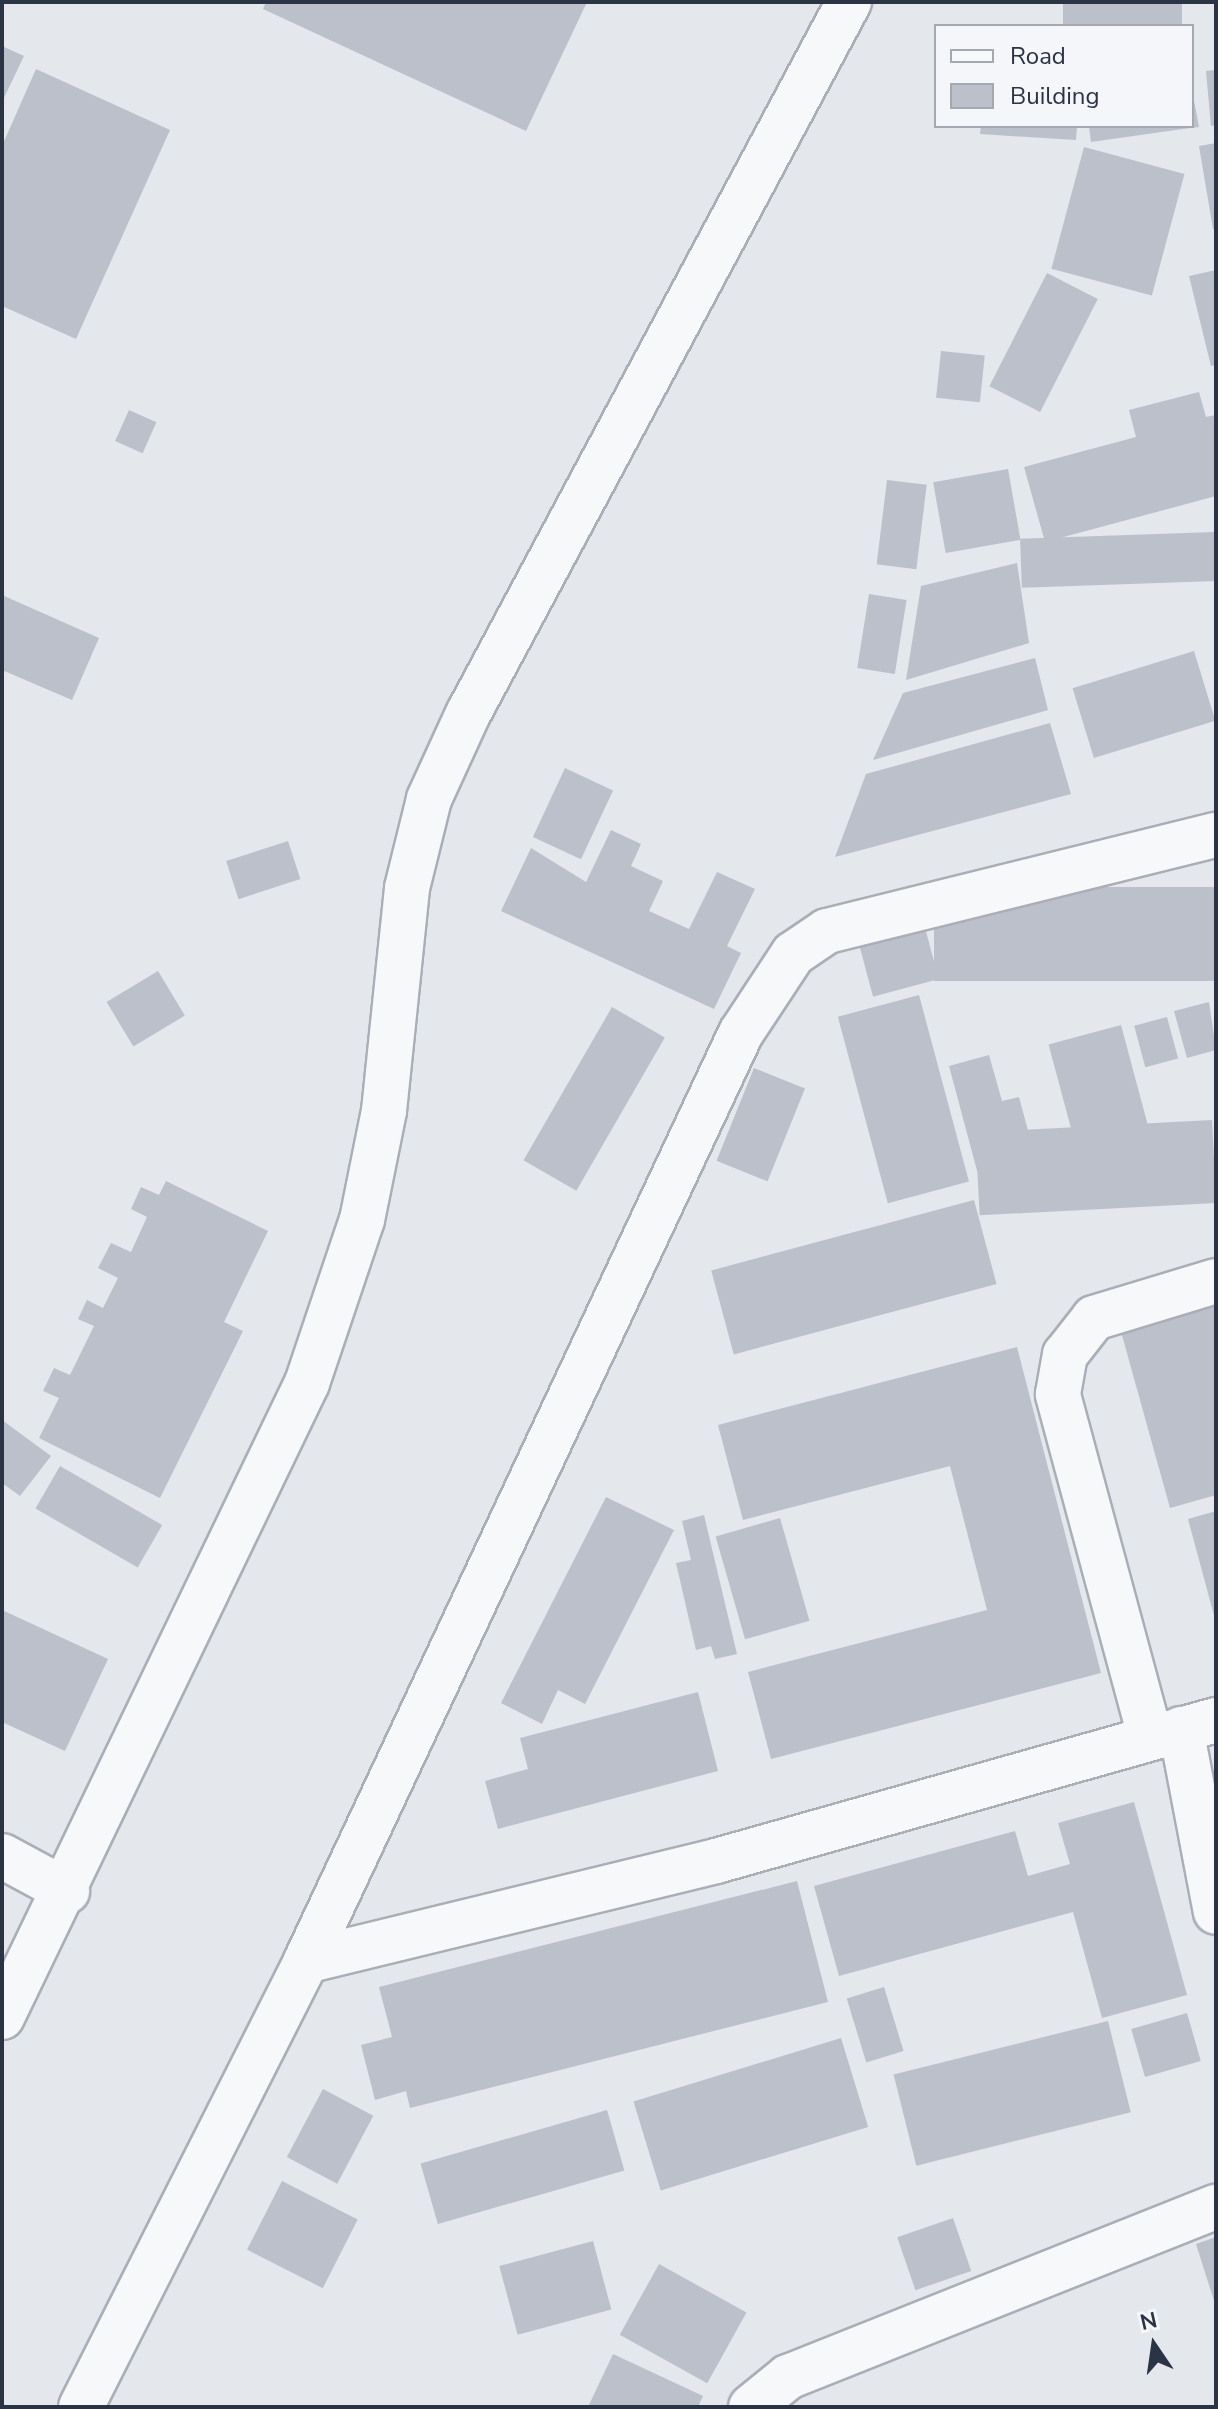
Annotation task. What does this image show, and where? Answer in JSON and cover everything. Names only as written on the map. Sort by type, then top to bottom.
[{"type":"street","points":[[2,2017],[67,1891],[307,1383],[362,1220],[384,1111],[407,888],[429,799],[468,714],[849,2]]},
{"type":"street","points":[[81,2407],[306,1961],[741,1033],[793,954],[827,931],[1216,835]]},
{"type":"street","points":[[1216,1281],[1094,1318],[1065,1355],[1058,1394],[1182,1728],[1216,1912]]},
{"type":"street","points":[[306,1961],[716,1861],[1182,1728]]},
{"type":"street","points":[[2,1856],[67,1891]]},
{"type":"street","points":[[751,2407],[788,2377],[1216,2207]]},
{"type":"building","points":[[266,2],[587,2],[526,131],[263,9]]},
{"type":"building","points":[[1063,2],[1182,2],[1182,24],[1063,24]]},
{"type":"building","points":[[2,46],[24,56],[2,102]]},
{"type":"building","points":[[36,69],[170,130],[76,339],[2,306],[2,146]]},
{"type":"building","points":[[1216,70],[1216,125],[1211,126],[1206,71]]},
{"type":"building","points":[[1194,101],[1199,127],[1194,128]]},
{"type":"building","points":[[981,128],[1077,128],[1076,140],[980,134]]},
{"type":"building","points":[[1089,128],[1190,128],[1091,142]]},
{"type":"building","points":[[1216,143],[1216,229],[1213,229],[1199,146]]},
{"type":"building","points":[[1084,147],[1184,174],[1152,296],[1051,269]]},
{"type":"building","points":[[1216,270],[1216,365],[1211,366],[1189,276]]},
{"type":"building","points":[[1047,273],[1098,299],[1040,412],[989,386]]},
{"type":"building","points":[[941,351],[985,356],[980,402],[936,398]]},
{"type":"building","points":[[1199,392],[1206,417],[1216,415],[1216,496],[1045,542],[1024,467],[1136,437],[1129,410]]},
{"type":"building","points":[[129,410],[156,422],[143,453],[115,441]]},
{"type":"building","points":[[1008,469],[1021,540],[946,553],[933,482]]},
{"type":"building","points":[[887,480],[927,485],[916,569],[877,564]]},
{"type":"building","points":[[1214,532],[1216,581],[1022,588],[1020,539]]},
{"type":"building","points":[[1017,563],[1029,643],[906,680],[921,586]]},
{"type":"building","points":[[869,594],[907,600],[895,674],[857,668]]},
{"type":"building","points":[[2,595],[99,638],[72,700],[2,670]]},
{"type":"building","points":[[1194,651],[1215,721],[1094,758],[1073,688]]},
{"type":"building","points":[[1035,658],[1048,710],[873,760],[903,693]]},
{"type":"building","points":[[1050,723],[1071,794],[835,857],[866,774]]},
{"type":"building","points":[[565,768],[613,790],[581,859],[533,837]]},
{"type":"building","points":[[611,830],[641,844],[631,866],[663,881],[649,911],[689,929],[717,872],[755,889],[727,946],[741,953],[714,1009],[501,911],[531,848],[586,882]]},
{"type":"building","points":[[288,841],[300,879],[239,899],[226,861]]},
{"type":"building","points":[[934,887],[1216,887],[1216,981],[934,981]]},
{"type":"building","points":[[924,924],[939,979],[873,997],[858,942]]},
{"type":"building","points":[[158,971],[185,1016],[133,1046],[107,1002]]},
{"type":"building","points":[[919,995],[969,1181],[888,1203],[838,1017]]},
{"type":"building","points":[[1209,1002],[1216,1050],[1187,1058],[1174,1011]]},
{"type":"building","points":[[612,1007],[665,1038],[576,1191],[524,1160]]},
{"type":"building","points":[[1167,1017],[1178,1059],[1145,1067],[1134,1026]]},
{"type":"building","points":[[1121,1025],[1147,1124],[1075,1143],[1049,1044]]},
{"type":"building","points":[[989,1055],[1002,1101],[1019,1097],[1034,1153],[1017,1158],[1020,1168],[979,1178],[949,1066]]},
{"type":"building","points":[[754,1068],[805,1089],[768,1181],[717,1161]]},
{"type":"building","points":[[1212,1120],[1216,1203],[980,1215],[975,1132]]},
{"type":"building","points":[[166,1181],[268,1231],[224,1322],[243,1331],[160,1498],[39,1438],[59,1398],[43,1391],[54,1368],[70,1375],[94,1326],[78,1319],[87,1300],[103,1308],[118,1278],[98,1268],[111,1243],[131,1252],[147,1217],[131,1209],[141,1187],[159,1195]]},
{"type":"building","points":[[974,1200],[997,1284],[734,1354],[711,1270]]},
{"type":"building","points":[[1216,1301],[1216,1495],[1170,1508],[1120,1328]]},
{"type":"building","points":[[1017,1347],[1101,1673],[771,1759],[748,1672],[987,1610],[950,1466],[743,1520],[718,1425]]},
{"type":"building","points":[[2,1420],[51,1456],[20,1496],[2,1483]]},
{"type":"building","points":[[60,1466],[162,1525],[138,1567],[36,1508]]},
{"type":"building","points":[[606,1497],[674,1530],[585,1704],[558,1690],[542,1724],[501,1703]]},
{"type":"building","points":[[1216,1511],[1216,1618],[1215,1619],[1188,1519]]},
{"type":"building","points":[[704,1515],[737,1654],[715,1659],[711,1646],[696,1650],[676,1563],[691,1560],[682,1521]]},
{"type":"building","points":[[780,1518],[809,1621],[745,1639],[716,1536]]},
{"type":"building","points":[[2,1610],[108,1659],[65,1751],[2,1722]]},
{"type":"building","points":[[698,1692],[718,1771],[498,1829],[485,1781],[528,1769],[520,1738]]},
{"type":"building","points":[[1134,1802],[1187,1995],[1102,2018],[1073,1912],[839,1976],[814,1886],[1015,1831],[1028,1876],[1070,1864],[1058,1823]]},
{"type":"building","points":[[797,1881],[828,2002],[410,2108],[406,2091],[375,2100],[361,2045],[392,2037],[379,1987]]},
{"type":"building","points":[[884,1987],[904,2051],[866,2062],[847,1998]]},
{"type":"building","points":[[1187,2013],[1201,2061],[1145,2077],[1131,2029]]},
{"type":"building","points":[[1108,2021],[1131,2112],[916,2166],[894,2074]]},
{"type":"building","points":[[841,2038],[868,2127],[661,2190],[633,2101]]},
{"type":"building","points":[[323,2089],[373,2116],[337,2184],[287,2157]]},
{"type":"building","points":[[607,2110],[624,2171],[438,2224],[421,2163]]},
{"type":"building","points":[[282,2181],[358,2220],[323,2288],[247,2250]]},
{"type":"building","points":[[953,2218],[971,2271],[915,2290],[897,2237]]},
{"type":"building","points":[[1216,2237],[1216,2304],[1215,2304],[1196,2244]]},
{"type":"building","points":[[593,2241],[611,2310],[518,2335],[499,2266]]},
{"type":"building","points":[[659,2264],[746,2312],[707,2383],[620,2335]]},
{"type":"building","points":[[613,2354],[703,2396],[698,2407],[588,2407]]}]
